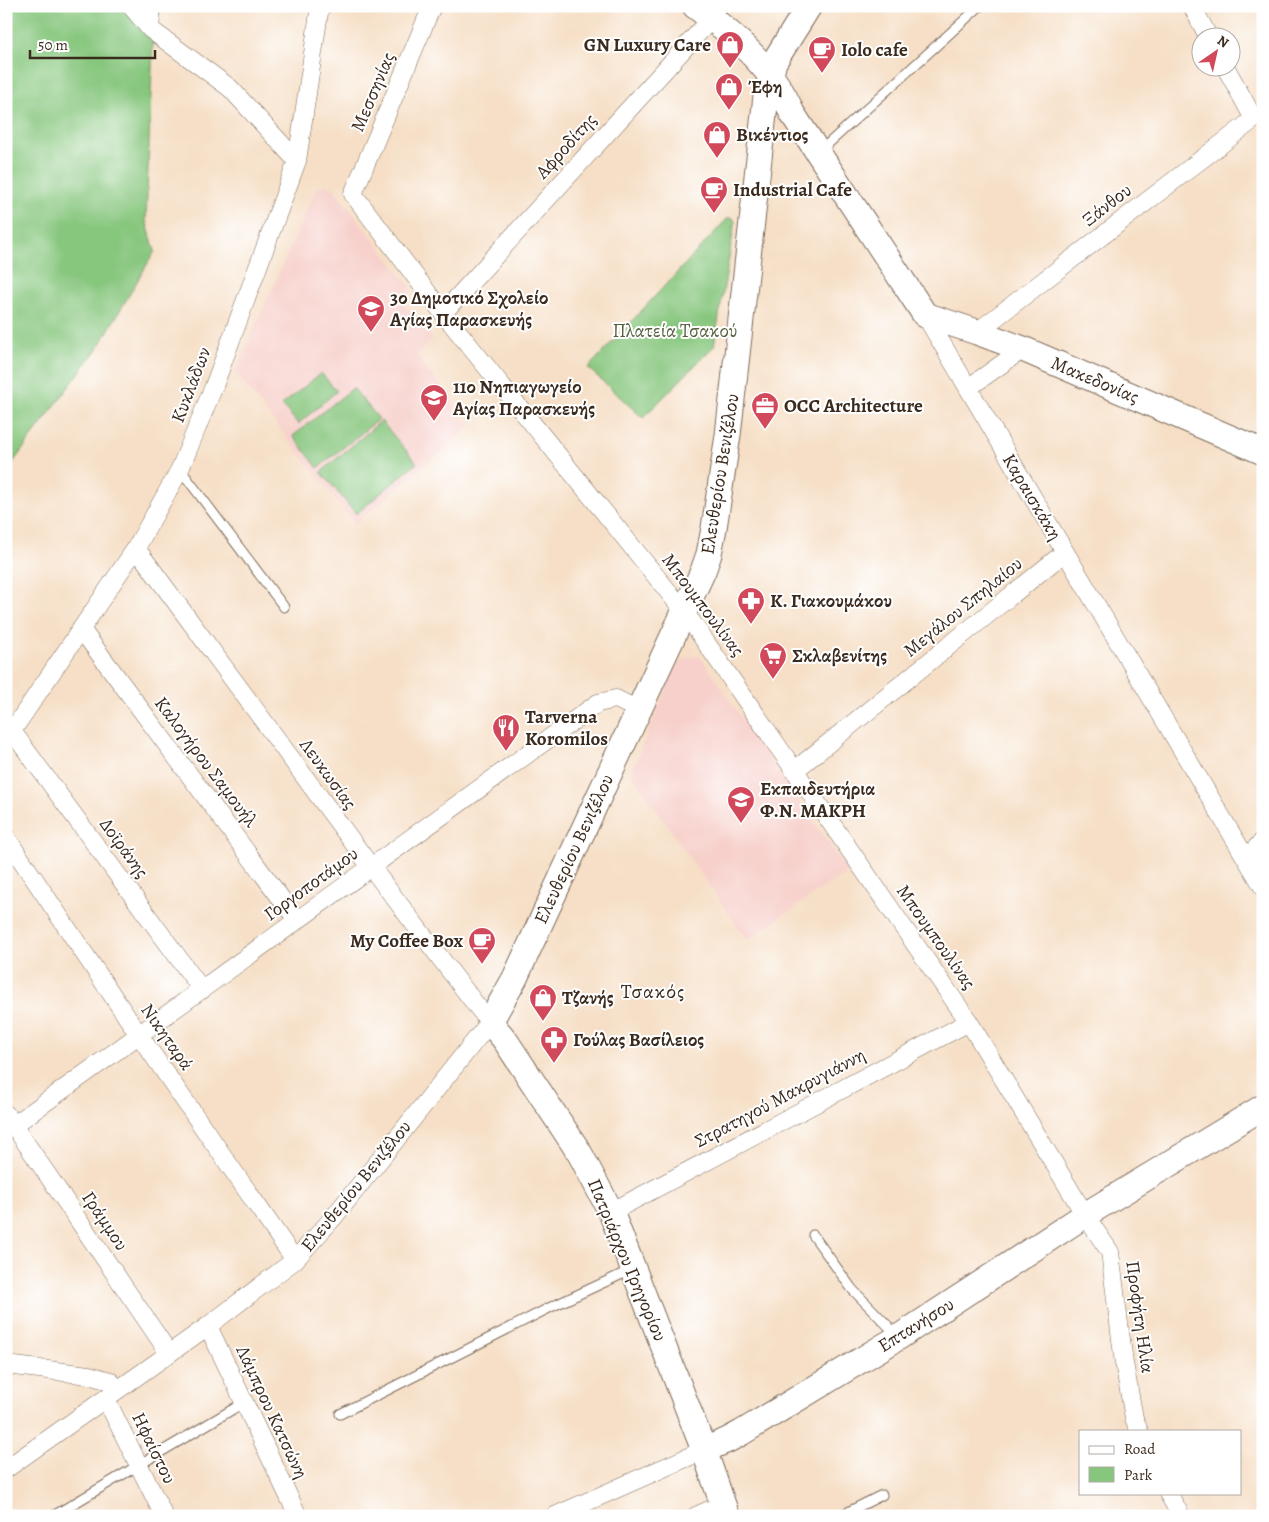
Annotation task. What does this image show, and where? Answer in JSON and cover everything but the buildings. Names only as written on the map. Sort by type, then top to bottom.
[{"type":"street","points":[[131,6],[150,30],[230,88],[296,161]]},
{"type":"street","points":[[150,30],[152,6]]},
{"type":"street","name":"Κυκλάδων","points":[[9,736],[136,548],[180,470],[214,386],[296,161],[320,6]]},
{"type":"street","name":"Μεσσηνίας","points":[[353,194],[432,6]]},
{"type":"street","name":"Ελευθερίου Βενιζέλου","points":[[6,1469],[208,1326],[296,1260],[490,1022],[515,978],[709,554],[728,435],[768,86],[774,62],[780,50],[809,6]]},
{"type":"street","points":[[1192,6],[1204,28]]},
{"type":"street","name":"Καραισκάκη","points":[[708,10],[758,61],[768,86],[788,102],[792,113],[925,315],[1263,887]]},
{"type":"street","name":"Αφροδίτης","points":[[443,313],[708,10]]},
{"type":"street","points":[[1233,78],[1258,116]]},
{"type":"street","name":"Ξάνθου","points":[[977,332],[1258,116]]},
{"type":"street","name":"Μπουμπουλίνας","points":[[353,194],[443,313],[684,611],[969,1022],[1085,1215]]},
{"type":"street","name":"Μακεδονίας","points":[[925,315],[1023,349],[1263,452]]},
{"type":"street","points":[[968,388],[1023,349]]},
{"type":"street","name":"Λευκωσίας","points":[[136,548],[371,867],[490,1022]]},
{"type":"street","name":"Μεγάλου Σπηλαίου","points":[[794,771],[1065,552]]},
{"type":"street","name":"Καλογήρου Σαμουήλ","points":[[82,629],[297,920]]},
{"type":"street","name":"Γοργοποτάμου","points":[[9,1124],[202,990],[598,703],[616,700],[638,710]]},
{"type":"street","name":"Δοϊράνης","points":[[9,736],[202,990]]},
{"type":"street","name":"Νικηταρά","points":[[6,837],[139,1035],[296,1260]]},
{"type":"street","points":[[1246,858],[1263,841]]},
{"type":"street","name":"Πατριάρχου Γρηγορίου","points":[[490,1022],[505,1040],[579,1152],[611,1212],[704,1450],[725,1510]]},
{"type":"street","name":"Στρατηγού Μακρυγιάννη","points":[[611,1212],[969,1022]]},
{"type":"street","name":"Επτανήσου","points":[[555,1516],[741,1433],[899,1337],[1085,1215],[1263,1107]]},
{"type":"street","name":"Γράμμου","points":[[9,1124],[170,1353]]},
{"type":"street","name":"Προφήτη Ηλία","points":[[1085,1215],[1110,1252],[1124,1363],[1134,1418],[1140,1430]]},
{"type":"street","name":"Λάμπρου Κατσώνη","points":[[208,1326],[298,1516]]},
{"type":"street","points":[[6,1365],[89,1375],[110,1381],[112,1394]]},
{"type":"street","name":"Ηφαίστου","points":[[112,1394],[139,1464],[164,1516]]},
{"type":"street","points":[[1169,1494],[1181,1516]]},
{"type":"street","points":[[696,1516],[725,1510]]},
{"type":"lane","points":[[819,152],[980,6]]},
{"type":"lane","points":[[180,470],[284,607]]},
{"type":"lane","points":[[813,1236],[852,1289],[899,1337]]},
{"type":"lane","points":[[340,1414],[551,1307],[633,1269]]},
{"type":"lane","points":[[53,1516],[245,1402]]},
{"type":"lane","points":[[840,1516],[882,1495]]},
{"type":"shaded area","points":[[325,185],[334,189],[412,289],[400,300],[433,339],[416,355],[471,426],[355,524],[235,372],[317,187]]},
{"type":"shaded area","name":"Εκπαιδευτήρια Φ.Ν. ΜΑΚΡΗ","points":[[696,656],[702,659],[848,871],[747,940],[631,773],[676,665],[686,658]]},
{"type":"green space","points":[[6,6],[123,6],[153,42],[146,220],[155,251],[99,346],[6,472]]},
{"type":"green space","name":"Πλατεία Τσακού","points":[[728,218],[733,218],[735,222],[714,346],[643,418],[588,368]]},
{"type":"green space","points":[[321,373],[337,391],[298,424],[282,405]]},
{"type":"green space","points":[[353,388],[379,419],[318,468],[293,436]]},
{"type":"green space","points":[[381,421],[417,463],[356,514],[321,472]]},
{"type":"place","name":"GN Luxury Care","points":[[730,69]]},
{"type":"place","name":"Iolo cafe","points":[[822,74]]},
{"type":"place","name":"Έφη","points":[[729,111]]},
{"type":"place","name":"Βικέντιος","points":[[717,159]]},
{"type":"place","name":"Industrial Cafe","points":[[714,214]]},
{"type":"place","name":"3ο Δημοτικό Σχολείο Αγίας Παρασκευής","points":[[371,333]]},
{"type":"place","name":"11ο Νηπιαγωγείο Αγίας Παρασκευής","points":[[434,422]]},
{"type":"place","name":"OCC Architecture","points":[[765,430]]},
{"type":"place","name":"Κ. Γιακουμάκου","points":[[751,625]]},
{"type":"place","name":"Σκλαβενίτης","points":[[773,680]]},
{"type":"place","name":"Tarverna Koromilos","points":[[506,752]]},
{"type":"place","name":"Εκπαιδευτήρια Φ.Ν. ΜΑΚΡΗ","points":[[741,824]]},
{"type":"place","name":"My Coffee Box","points":[[482,965]]},
{"type":"place","name":"Τζανής","points":[[543,1022]]},
{"type":"place","name":"Γούλας Βασίλειος","points":[[554,1064]]},
{"type":"district","name":"Τσακός","points":[[653,991]]}]
